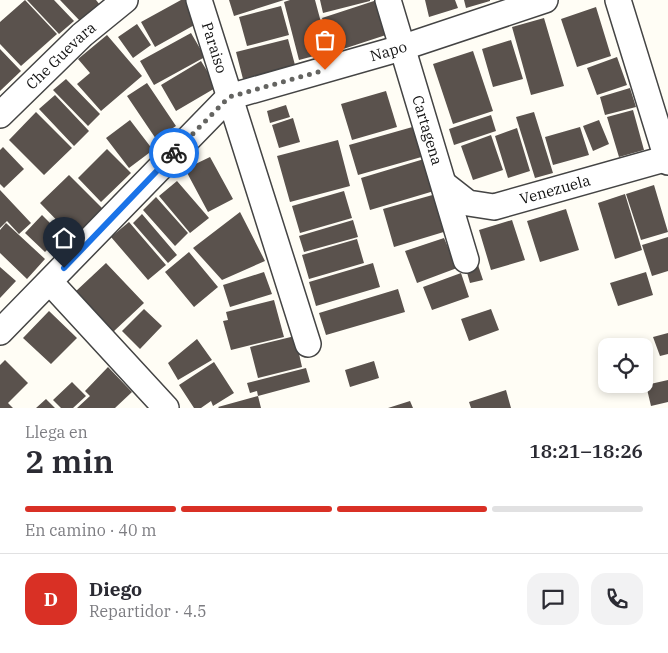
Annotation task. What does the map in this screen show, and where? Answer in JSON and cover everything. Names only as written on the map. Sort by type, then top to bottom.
[{"type":"street","name":"Che Guevara","points":[[0,115],[82,35],[125,0]]},
{"type":"street","name":"Paraiso","points":[[199,0],[308,344]]},
{"type":"street","name":"Cartagena","points":[[388,0],[466,260]]},
{"type":"street","name":"Napo","points":[[229,97],[401,48],[545,0]]},
{"type":"street","points":[[618,0],[667,159]]},
{"type":"street","points":[[0,332],[229,97]]},
{"type":"street","name":"Venezuela","points":[[445,185],[468,203],[494,207],[667,159]]},
{"type":"street","points":[[50,282],[166,408]]},
{"type":"building","points":[[25,0],[57,34],[21,66],[0,44],[0,22]]},
{"type":"building","points":[[27,0],[54,0],[74,21],[59,34]]},
{"type":"building","points":[[60,0],[96,0],[100,5],[81,22]]},
{"type":"building","points":[[181,0],[185,0],[198,23],[155,47],[141,22]]},
{"type":"building","points":[[229,0],[284,0],[234,16]]},
{"type":"building","points":[[290,0],[315,0],[329,52],[299,60],[284,2]]},
{"type":"building","points":[[320,0],[370,0],[370,1],[323,13]]},
{"type":"building","points":[[377,0],[389,34],[334,52],[322,18]]},
{"type":"building","points":[[425,0],[455,0],[458,8],[429,17]]},
{"type":"building","points":[[464,0],[490,0],[490,1],[466,8]]},
{"type":"building","points":[[281,6],[289,35],[247,46],[239,17]]},
{"type":"building","points":[[596,7],[611,56],[577,67],[561,19]]},
{"type":"building","points":[[544,18],[564,86],[531,95],[512,27]]},
{"type":"building","points":[[137,24],[151,45],[133,58],[118,37]]},
{"type":"building","points":[[191,33],[205,57],[154,85],[140,61]]},
{"type":"building","points":[[107,35],[142,76],[101,111],[77,84],[90,73],[78,59]]},
{"type":"building","points":[[288,39],[295,65],[243,79],[236,52]]},
{"type":"building","points":[[511,40],[523,79],[493,87],[482,49]]},
{"type":"building","points":[[0,49],[21,71],[0,91]]},
{"type":"building","points":[[473,51],[493,111],[453,124],[433,64]]},
{"type":"building","points":[[617,57],[627,85],[597,95],[587,68]]},
{"type":"building","points":[[201,61],[217,87],[176,111],[161,85]]},
{"type":"building","points":[[66,79],[100,114],[88,126],[53,90]]},
{"type":"building","points":[[147,83],[176,126],[156,139],[127,96]]},
{"type":"building","points":[[630,88],[636,107],[605,115],[600,97]]},
{"type":"building","points":[[386,91],[397,127],[352,140],[341,104]]},
{"type":"building","points":[[55,95],[89,131],[74,146],[39,109]]},
{"type":"building","points":[[286,105],[290,117],[270,123],[267,111]]},
{"type":"building","points":[[633,110],[644,150],[619,157],[607,117]]},
{"type":"building","points":[[36,112],[72,148],[44,175],[9,140]]},
{"type":"building","points":[[534,112],[553,173],[535,178],[516,117]]},
{"type":"building","points":[[491,115],[496,131],[454,145],[449,129]]},
{"type":"building","points":[[293,118],[300,142],[279,148],[272,125]]},
{"type":"building","points":[[130,120],[153,150],[129,168],[106,138]]},
{"type":"building","points":[[599,120],[609,144],[593,151],[583,126]]},
{"type":"building","points":[[416,126],[425,156],[358,175],[349,145]]},
{"type":"building","points":[[580,127],[589,155],[553,165],[545,137]]},
{"type":"building","points":[[517,128],[530,171],[508,178],[495,136]]},
{"type":"building","points":[[491,135],[503,170],[473,180],[461,146]]},
{"type":"building","points":[[338,140],[350,186],[290,202],[277,156]]},
{"type":"building","points":[[3,147],[24,169],[4,188],[0,184],[0,150]]},
{"type":"building","points":[[107,149],[131,173],[101,202],[78,178]]},
{"type":"building","points":[[210,157],[233,199],[208,212],[185,169]]},
{"type":"building","points":[[424,159],[434,191],[370,210],[361,178]]},
{"type":"building","points":[[69,175],[103,209],[73,237],[40,203]]},
{"type":"building","points":[[177,181],[209,218],[190,233],[159,196]]},
{"type":"building","points":[[654,185],[668,232],[641,240],[626,194]]},
{"type":"building","points":[[0,190],[31,223],[19,234],[7,221],[0,228]]},
{"type":"building","points":[[344,191],[352,218],[300,233],[292,206]]},
{"type":"building","points":[[436,194],[447,231],[394,247],[383,209]]},
{"type":"building","points":[[625,194],[642,250],[615,259],[598,203]]},
{"type":"building","points":[[156,197],[188,233],[175,246],[143,210]]},
{"type":"building","points":[[566,209],[579,250],[540,262],[527,221]]},
{"type":"building","points":[[240,212],[265,261],[222,280],[193,248]]},
{"type":"building","points":[[142,214],[177,255],[168,263],[133,223]]},
{"type":"building","points":[[42,215],[62,235],[45,252],[25,233]]},
{"type":"building","points":[[353,220],[358,237],[304,252],[299,236]]},
{"type":"building","points":[[512,220],[525,260],[491,270],[479,230]]},
{"type":"building","points":[[129,222],[166,265],[148,280],[111,237]]},
{"type":"building","points":[[6,223],[45,259],[27,279],[0,253],[0,230]]},
{"type":"building","points":[[668,237],[668,271],[652,276],[642,245]]},
{"type":"building","points":[[444,238],[457,268],[417,283],[405,251]]},
{"type":"building","points":[[357,239],[364,263],[309,279],[302,255]]},
{"type":"building","points":[[189,252],[218,287],[194,307],[165,272]]},
{"type":"building","points":[[106,263],[144,303],[113,332],[75,292]]},
{"type":"building","points":[[373,263],[380,287],[316,306],[309,282]]},
{"type":"building","points":[[478,265],[483,280],[470,283],[466,269]]},
{"type":"building","points":[[0,267],[16,281],[0,298]]},
{"type":"building","points":[[264,272],[272,294],[230,307],[223,285]]},
{"type":"building","points":[[646,272],[653,295],[618,306],[610,283]]},
{"type":"building","points":[[461,273],[469,297],[432,310],[423,287]]},
{"type":"building","points":[[398,289],[405,312],[326,335],[319,313]]},
{"type":"building","points":[[274,300],[284,337],[231,350],[223,321],[228,320],[226,312]]},
{"type":"building","points":[[144,309],[162,326],[140,349],[122,331]]},
{"type":"building","points":[[491,309],[499,330],[469,341],[461,319]]},
{"type":"building","points":[[49,311],[77,338],[51,364],[23,338]]},
{"type":"building","points":[[668,333],[668,354],[660,356],[653,337]]},
{"type":"building","points":[[295,336],[302,367],[258,378],[250,347]]},
{"type":"building","points":[[197,339],[212,360],[178,380],[168,363]]},
{"type":"building","points":[[5,360],[28,383],[8,403],[13,408],[0,408],[0,365]]},
{"type":"building","points":[[374,361],[379,378],[350,387],[345,370]]},
{"type":"building","points":[[214,362],[234,393],[213,406],[211,401],[201,408],[194,408],[179,385]]},
{"type":"building","points":[[108,367],[132,392],[115,408],[77,408],[90,396],[85,391]]},
{"type":"building","points":[[306,368],[310,382],[258,396],[257,391],[250,393],[247,383]]},
{"type":"building","points":[[668,380],[668,402],[651,406],[648,393],[653,393],[653,383]]},
{"type":"building","points":[[72,382],[86,396],[73,408],[61,408],[53,400]]},
{"type":"building","points":[[506,390],[511,408],[471,408],[469,402]]},
{"type":"building","points":[[258,396],[261,408],[218,407]]},
{"type":"building","points":[[46,399],[55,408],[36,408]]},
{"type":"building","points":[[410,401],[413,408],[388,408]]},
{"type":"way so far","points":[[174,153],[229,97],[325,70]]},
{"type":"route","points":[[64,268],[174,153]]}]
